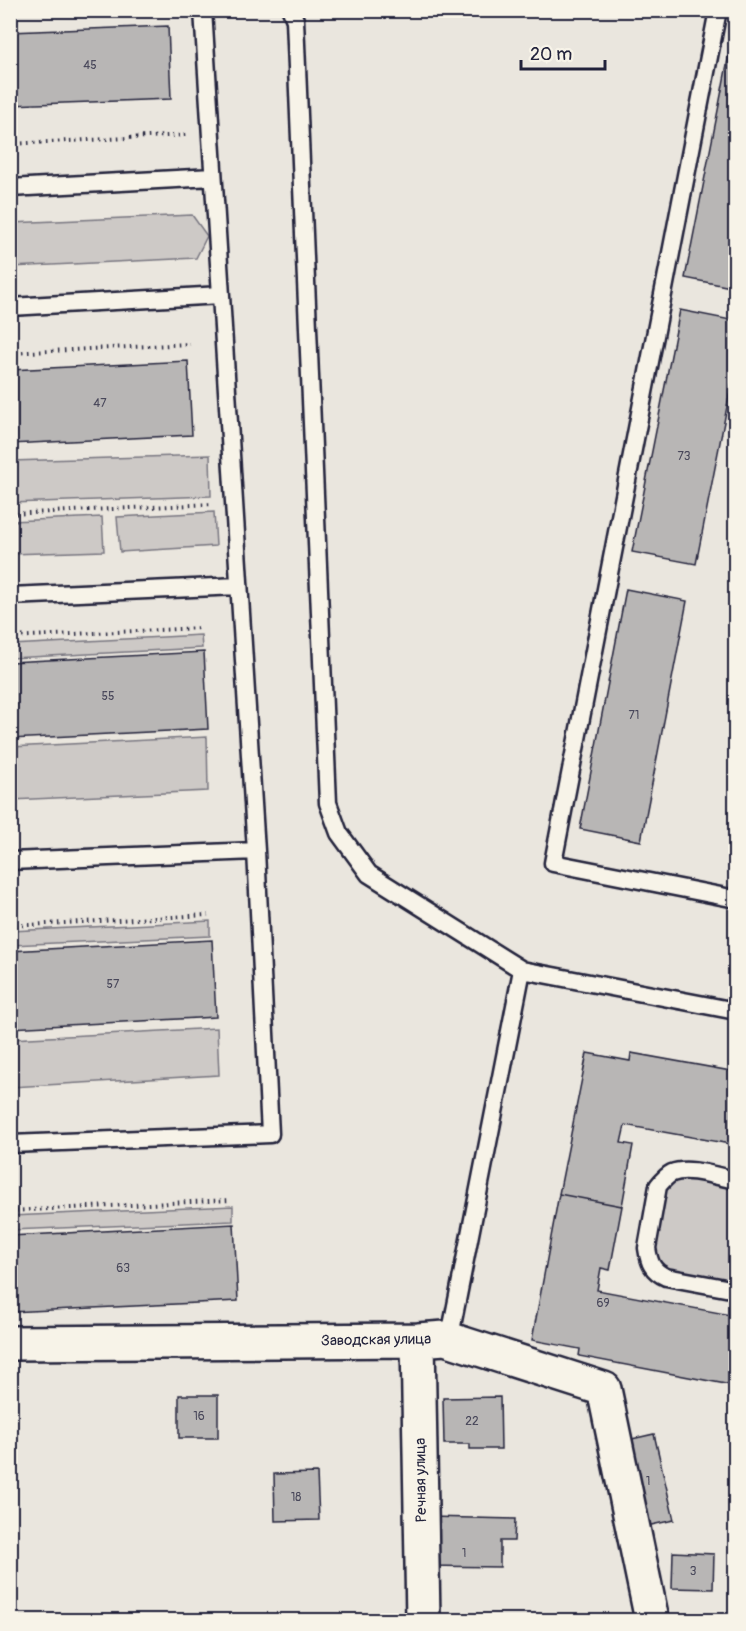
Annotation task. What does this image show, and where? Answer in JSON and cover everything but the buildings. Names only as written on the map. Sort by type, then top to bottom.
[{"type":"street","name":"Заводская улица","points":[[10,1344],[445,1338],[604,1389],[652,1620]]},
{"type":"street","name":"Речная улица","points":[[418,1340],[423,1620]]},
{"type":"lane","points":[[10,1144],[270,1134],[256,850],[203,10]]},
{"type":"lane","points":[[291,10],[295,20],[328,803],[339,833],[369,874],[522,970],[735,1011]]},
{"type":"lane","points":[[718,10],[553,863],[735,899]]},
{"type":"lane","points":[[10,188],[213,177]]},
{"type":"lane","points":[[10,307],[221,295]]},
{"type":"lane","points":[[10,596],[239,586]]},
{"type":"lane","points":[[10,861],[256,850]]},
{"type":"lane","points":[[452,1326],[522,970]]},
{"type":"lane","points":[[735,1180],[689,1170],[671,1173],[664,1178],[658,1186],[647,1248],[652,1267],[666,1277],[735,1290]]},
{"type":"path","points":[[10,144],[186,135]]},
{"type":"path","points":[[10,353],[190,344]]},
{"type":"path","points":[[10,514],[214,504]]},
{"type":"path","points":[[10,637],[201,628]]},
{"type":"path","points":[[10,926],[208,915]]},
{"type":"path","points":[[10,1211],[230,1200]]},
{"type":"shaded area","points":[[192,215],[207,236],[196,258],[11,267],[11,223]]},
{"type":"shaded area","points":[[210,455],[211,496],[11,503],[11,461]]},
{"type":"shaded area","points":[[214,512],[216,546],[120,552],[117,517]]},
{"type":"shaded area","points":[[102,517],[104,551],[11,554],[11,521]]},
{"type":"shaded area","points":[[201,635],[202,648],[11,658],[11,645]]},
{"type":"shaded area","points":[[207,737],[208,791],[11,800],[11,747]]},
{"type":"shaded area","points":[[210,921],[210,936],[11,945],[11,931]]},
{"type":"shaded area","points":[[217,1028],[219,1075],[11,1087],[11,1039]]},
{"type":"shaded area","points":[[686,1176],[735,1187],[735,1283],[669,1269],[662,1266],[654,1253],[666,1187],[673,1181]]},
{"type":"shaded area","points":[[233,1206],[233,1221],[11,1230],[11,1216]]}]
